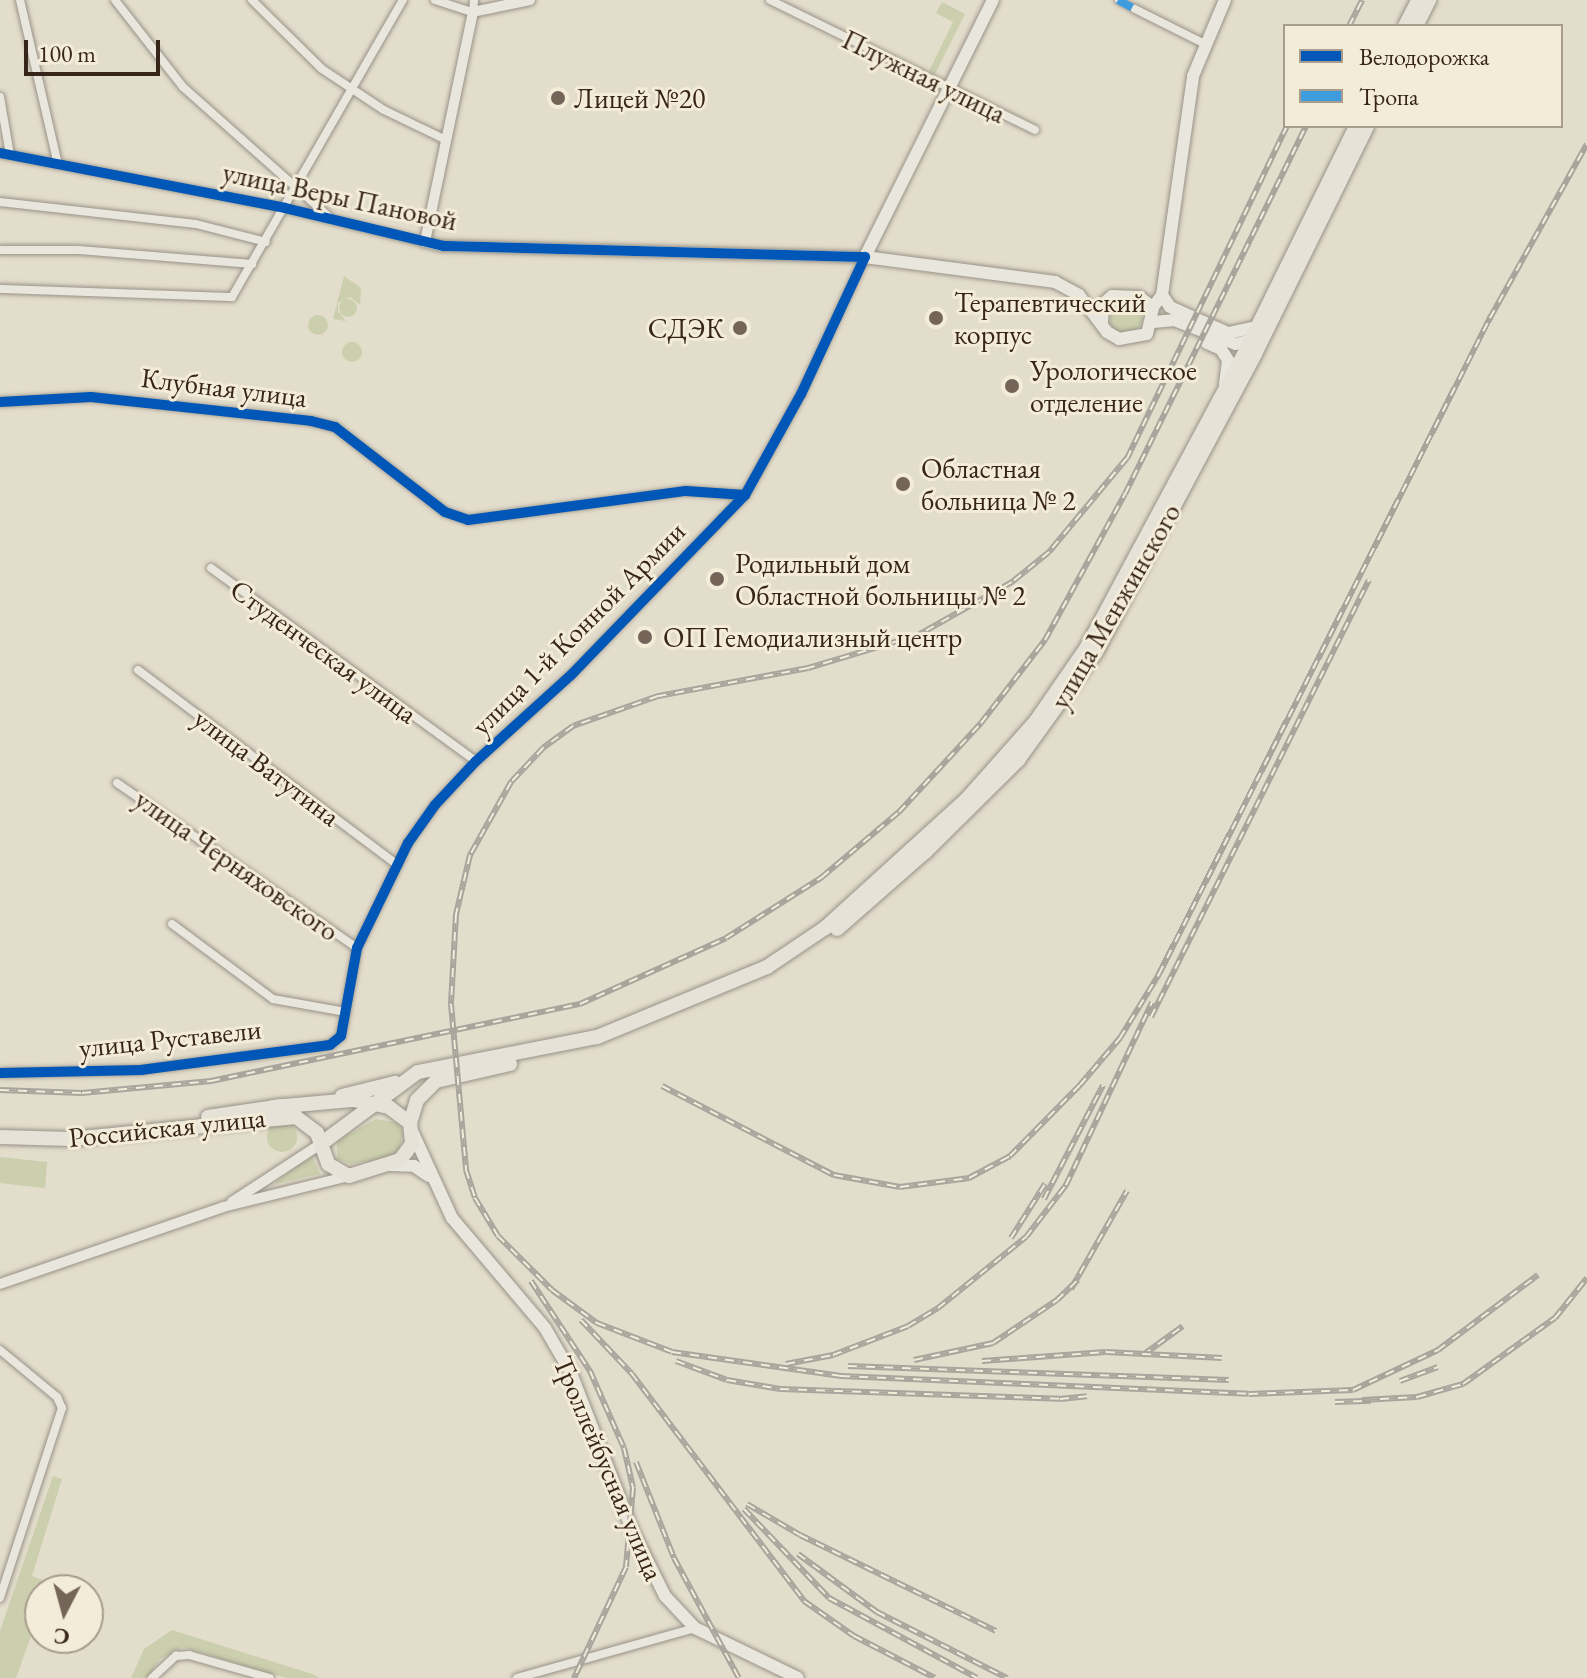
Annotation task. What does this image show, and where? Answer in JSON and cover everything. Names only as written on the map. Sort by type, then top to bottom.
[{"type":"main road","name":"улица 1-й Конной Армии","points":[[865,257],[993,0]]},
{"type":"main road","points":[[1152,326],[1153,307],[1162,295],[1193,76],[1203,43],[1225,0]]},
{"type":"main road","points":[[1406,24],[1418,0]]},
{"type":"main road","points":[[1417,24],[1429,0]]},
{"type":"main road","name":"улица Менжинского","points":[[466,1066],[544,1051],[609,1033],[767,967],[825,928],[967,799],[1036,721],[1087,647],[1223,394],[1235,380],[1236,344],[1262,329],[1355,128]]},
{"type":"main road","name":"улица Менжинского","points":[[466,1066],[613,1039],[733,991],[817,944],[915,862],[1018,760],[1096,652],[1366,128]]},
{"type":"main road","name":"улица Веры Пановой","points":[[865,257],[1055,282],[1079,295],[1102,325],[1125,340],[1140,339],[1152,326]]},
{"type":"main road","points":[[1162,295],[1170,307],[1236,344]]},
{"type":"main road","points":[[1102,325],[1103,304],[1112,296],[1139,297],[1153,307],[1170,307]]},
{"type":"main road","points":[[1152,326],[1174,320],[1236,344]]},
{"type":"main road","points":[[1152,326],[1171,327],[1221,349],[1228,368],[1223,394]]},
{"type":"main road","points":[[1235,380],[1233,358],[1236,344],[1262,329]]},
{"type":"main road","points":[[437,1064],[466,1066],[426,1088],[411,1126],[408,1153],[389,1165],[349,1176],[328,1164],[322,1143],[402,1081],[437,1064]]},
{"type":"main road","points":[[273,1107],[402,1081]]},
{"type":"main road","points":[[273,1107],[352,1100],[389,1107],[411,1126]]},
{"type":"main road","name":"Российская улица","points":[[0,1128],[151,1125],[273,1107]]},
{"type":"main road","name":"Российская улица","points":[[0,1137],[71,1139],[167,1132],[285,1116],[307,1123],[322,1143]]},
{"type":"main road","name":"Троллейбусная улица","points":[[411,1126],[429,1176],[468,1238],[545,1328],[596,1426],[654,1577],[695,1628],[798,1678]]},
{"type":"main road","points":[[389,1165],[414,1166],[429,1176]]},
{"type":"street","points":[[20,0],[58,164]]},
{"type":"street","points":[[115,0],[183,87],[295,191],[331,218]]},
{"type":"street","points":[[252,0],[297,50],[352,90],[446,140]]},
{"type":"street","points":[[0,289],[232,297],[403,0]]},
{"type":"street","points":[[435,0],[479,5],[530,0]]},
{"type":"street","name":"Плужная улица","points":[[770,0],[1035,130]]},
{"type":"street","points":[[1118,0],[1203,43]]},
{"type":"street","points":[[425,242],[479,5]]},
{"type":"street","points":[[0,97],[10,155]]},
{"type":"street","name":"улица Веры Пановой","points":[[0,153],[285,208],[425,242],[865,257]]},
{"type":"street","points":[[0,202],[196,224],[266,242]]},
{"type":"street","points":[[0,250],[79,250],[252,264]]},
{"type":"street","name":"улица 1-й Конной Армии","points":[[341,1036],[357,948],[396,864],[435,805],[476,761],[571,675],[745,495],[801,394],[865,257]]},
{"type":"street","name":"Клубная улица","points":[[0,402],[91,397],[225,409],[331,426],[445,512],[468,520],[686,491],[745,495]]},
{"type":"street","name":"Студенческая улица","points":[[211,568],[476,761]]},
{"type":"street","name":"улица Ватутина","points":[[138,670],[396,864]]},
{"type":"street","name":"улица Черняховского","points":[[117,783],[357,948]]},
{"type":"street","points":[[172,924],[273,999],[346,1012]]},
{"type":"street","name":"улица Руставели","points":[[0,1073],[141,1070],[330,1045],[341,1036]]},
{"type":"street","points":[[223,1207],[322,1143]]},
{"type":"street","points":[[0,1284],[223,1207],[349,1176]]},
{"type":"street","points":[[0,1350],[57,1397],[62,1408],[0,1598]]},
{"type":"street","points":[[517,1678],[695,1628]]},
{"type":"street","points":[[152,1678],[176,1656],[189,1655],[270,1678]]},
{"type":"green space","points":[[942,2],[965,14],[935,74],[929,71],[953,22],[936,13]]},
{"type":"green space","points":[[344,276],[361,288],[360,305],[350,297],[338,303],[338,311],[346,321],[333,319]]},
{"type":"green space","points":[[348,299],[357,308],[348,317],[339,308]]},
{"type":"green space","points":[[1126,302],[1137,307],[1142,318],[1137,329],[1126,334],[1115,329],[1110,318],[1115,307]]},
{"type":"green space","points":[[318,315],[325,318],[328,325],[325,332],[318,335],[311,332],[308,325],[311,318]]},
{"type":"green space","points":[[352,342],[359,345],[362,352],[359,359],[352,362],[345,359],[342,352],[345,345]]},
{"type":"green space","points":[[376,1119],[398,1123],[403,1133],[399,1150],[386,1158],[351,1164],[337,1159],[337,1141]]},
{"type":"green space","points":[[282,1122],[293,1126],[297,1137],[293,1148],[282,1152],[271,1148],[267,1137],[271,1126]]},
{"type":"green space","points":[[312,1156],[320,1174],[276,1184],[276,1182]]},
{"type":"green space","points":[[0,1157],[47,1162],[45,1188],[0,1183]]},
{"type":"green space","points":[[53,1476],[62,1479],[33,1574],[24,1574],[25,1654],[16,1678],[0,1678],[0,1631]]},
{"type":"green space","points":[[172,1630],[320,1678],[286,1678],[183,1647],[160,1659],[147,1678],[131,1678],[144,1649]]},
{"type":"railway","points":[[1350,24],[1362,0]]},
{"type":"railway","points":[[1286,128],[1127,458],[1049,552],[1012,582],[918,635],[808,668],[658,696],[573,726],[543,748],[511,782],[470,855],[456,914],[451,1004],[466,1170],[475,1198],[498,1236],[552,1290],[597,1323],[672,1352],[841,1376],[1249,1394],[1353,1390],[1438,1350],[1538,1275]]},
{"type":"railway","points":[[0,1090],[82,1093],[211,1081],[580,1004],[726,938],[822,877],[899,812],[981,723],[1045,640],[1125,494],[1305,128]]},
{"type":"railway","points":[[662,1086],[834,1175],[900,1187],[969,1178],[1010,1156],[1080,1085],[1120,1038],[1159,974],[1490,318],[1587,144]]},
{"type":"railway","points":[[1151,1017],[1369,580]]},
{"type":"railway","points":[[786,1364],[833,1355],[908,1326],[938,1308],[1026,1237],[1066,1185],[1152,1002]]},
{"type":"railway","points":[[1044,1199],[1103,1085]]},
{"type":"railway","points":[[1011,1238],[1045,1184]]},
{"type":"railway","points":[[1071,1289],[1127,1191]]},
{"type":"railway","points":[[1362,1400],[1417,1397],[1463,1384],[1555,1318],[1587,1278]]},
{"type":"railway","points":[[914,1360],[993,1343],[1057,1300],[1078,1280]]},
{"type":"railway","points":[[531,1281],[590,1371],[624,1448],[633,1488],[626,1567],[574,1678]]},
{"type":"railway","points":[[581,1320],[632,1374],[804,1601],[854,1636],[935,1678]]},
{"type":"railway","points":[[1143,1355],[1183,1326]]},
{"type":"railway","points":[[982,1361],[1106,1352],[1222,1358]]},
{"type":"railway","points":[[676,1361],[727,1380],[780,1389],[1060,1399],[1087,1396]]},
{"type":"railway","points":[[848,1366],[1229,1380]]},
{"type":"railway","points":[[1400,1381],[1438,1367]]},
{"type":"railway","points":[[1335,1402],[1371,1401]]},
{"type":"railway","points":[[636,1462],[674,1558],[739,1678]]},
{"type":"railway","points":[[747,1504],[800,1535],[996,1631]]},
{"type":"railway","points":[[744,1509],[829,1598],[977,1678]]},
{"type":"railway","points":[[798,1554],[877,1612],[1007,1678]]},
{"type":"marked path","points":[[1118,0],[1135,9]]},
{"type":"cycle path","points":[[0,153],[285,208],[443,246],[865,257],[801,394],[745,495],[571,675],[476,761],[435,805],[408,843],[357,948],[341,1036],[330,1045],[141,1070],[0,1073]]},
{"type":"cycle path","points":[[0,402],[91,397],[311,421],[335,427],[445,512],[468,520],[686,491],[745,495]]},
{"type":"place","name":"Лицей №20","points":[[558,98]]},
{"type":"place","name":"Терапевтический корпус","points":[[936,318]]},
{"type":"place","name":"СДЭК","points":[[740,328]]},
{"type":"place","name":"Урологическое отделение","points":[[1012,386]]},
{"type":"place","name":"Областная больница № 2","points":[[903,484]]},
{"type":"place","name":"Родильный дом Областной больницы № 2","points":[[717,579]]},
{"type":"place","name":"ОП Гемодиализный центр","points":[[645,637]]}]
